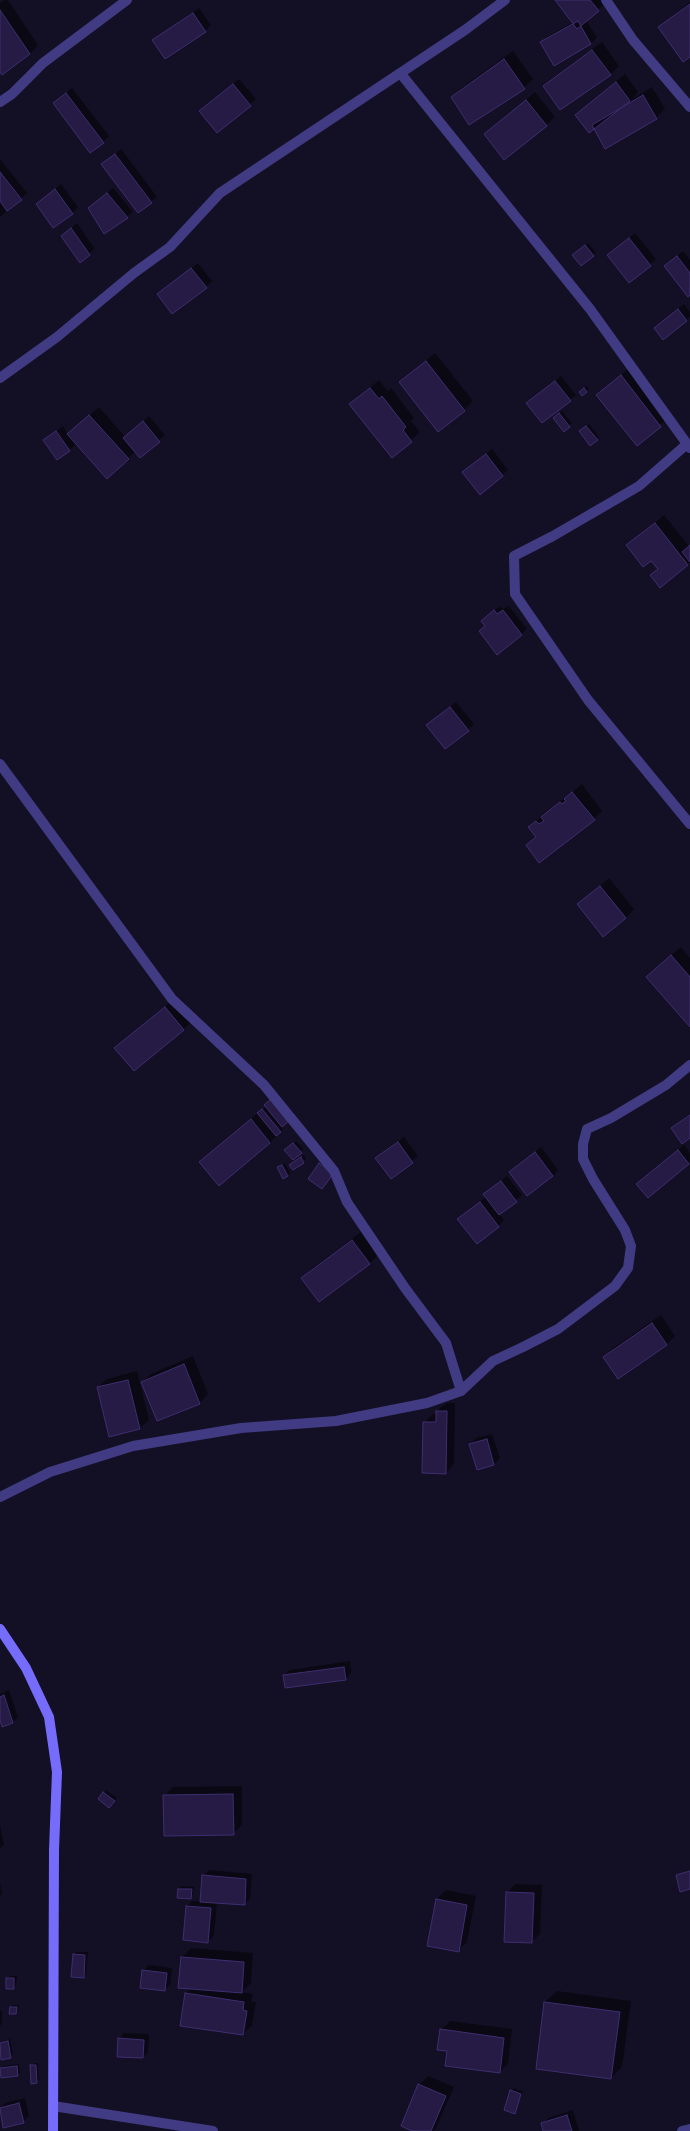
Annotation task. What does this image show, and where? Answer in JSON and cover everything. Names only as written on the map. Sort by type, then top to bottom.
[{"type":"street","points":[[0,102],[12,94],[43,64],[128,0]]},
{"type":"street","points":[[0,378],[57,337],[134,273],[170,247],[220,192],[401,74],[465,30],[505,0]]},
{"type":"street","points":[[606,0],[633,40],[690,107]]},
{"type":"street","points":[[401,74],[590,309],[689,446],[639,486],[514,556],[515,594],[588,700],[690,824]]},
{"type":"street","points":[[0,764],[172,999],[264,1085],[334,1171],[347,1202],[405,1288],[446,1343],[461,1391]]},
{"type":"street","points":[[0,1497],[50,1472],[133,1446],[241,1428],[336,1421],[427,1403],[461,1391],[493,1361],[558,1329],[615,1286],[628,1268],[631,1246],[625,1230],[593,1179],[583,1159],[583,1144],[587,1129],[611,1118],[666,1085],[690,1065]]},
{"type":"street","points":[[0,1629],[26,1668],[49,1717],[57,1772],[54,1850],[53,2131]]},
{"type":"street","points":[[52,2106],[213,2131]]},
{"type":"street","points":[[682,2131],[690,2129]]},
{"type":"building","points":[[555,0],[590,0],[599,11],[577,29]]},
{"type":"building","points":[[690,4],[690,57],[683,62],[658,27]]},
{"type":"building","points":[[0,10],[30,54],[2,75],[0,72]]},
{"type":"building","points":[[193,13],[206,32],[165,59],[152,40]]},
{"type":"building","points":[[578,21],[591,44],[554,66],[540,42]]},
{"type":"building","points":[[592,50],[611,75],[560,110],[543,86]]},
{"type":"building","points":[[504,59],[525,89],[469,125],[451,97]]},
{"type":"building","points":[[616,82],[630,101],[589,133],[575,115]]},
{"type":"building","points":[[233,84],[251,106],[217,133],[199,111]]},
{"type":"building","points":[[66,93],[104,143],[90,153],[53,103]]},
{"type":"building","points":[[643,95],[657,119],[605,149],[592,125]]},
{"type":"building","points":[[526,100],[547,126],[504,160],[484,134]]},
{"type":"building","points":[[115,154],[152,203],[138,213],[101,164]]},
{"type":"building","points":[[0,172],[22,200],[7,211],[0,201]]},
{"type":"building","points":[[55,189],[73,214],[53,228],[36,204]]},
{"type":"building","points":[[107,193],[128,218],[104,234],[88,208]]},
{"type":"building","points":[[71,228],[90,255],[80,263],[61,236]]},
{"type":"building","points":[[629,238],[651,266],[629,283],[607,255]]},
{"type":"building","points":[[585,245],[594,256],[581,266],[572,255]]},
{"type":"building","points":[[677,256],[690,273],[690,295],[688,297],[664,266]]},
{"type":"building","points":[[191,268],[207,288],[172,314],[157,294]]},
{"type":"building","points":[[678,309],[687,321],[663,340],[654,328]]},
{"type":"building","points":[[426,361],[465,411],[438,432],[399,382]]},
{"type":"building","points":[[621,375],[661,427],[637,446],[596,395]]},
{"type":"building","points":[[555,381],[571,401],[542,423],[526,403]]},
{"type":"building","points":[[370,388],[379,399],[382,396],[406,427],[403,430],[412,442],[392,458],[349,404]]},
{"type":"building","points":[[584,388],[587,392],[582,396],[579,392]]},
{"type":"building","points":[[559,413],[570,427],[564,432],[553,418]]},
{"type":"building","points":[[89,415],[129,459],[107,479],[67,434]]},
{"type":"building","points":[[143,421],[160,442],[140,458],[123,438]]},
{"type":"building","points":[[586,426],[598,440],[590,446],[579,431]]},
{"type":"building","points":[[56,431],[70,451],[57,460],[43,440]]},
{"type":"building","points":[[486,454],[503,476],[480,495],[462,472]]},
{"type":"building","points":[[655,523],[688,565],[660,588],[650,575],[658,569],[651,561],[643,567],[626,545]]},
{"type":"building","points":[[690,545],[690,562],[682,552]]},
{"type":"building","points":[[494,610],[497,614],[503,610],[522,635],[497,655],[479,631],[485,626],[481,621]]},
{"type":"building","points":[[450,707],[469,731],[445,749],[426,725]]},
{"type":"building","points":[[572,792],[595,820],[539,863],[526,845],[536,837],[528,827],[536,821],[539,824],[544,821],[541,817],[560,802],[562,804],[566,801],[564,799]]},
{"type":"building","points":[[600,886],[626,918],[603,937],[577,904]]},
{"type":"building","points":[[671,955],[690,977],[690,1027],[646,977]]},
{"type":"building","points":[[165,1007],[184,1030],[134,1071],[114,1048]]},
{"type":"building","points":[[271,1099],[289,1121],[282,1127],[264,1105]]},
{"type":"building","points":[[262,1109],[281,1132],[276,1136],[257,1113]]},
{"type":"building","points":[[690,1115],[690,1138],[682,1144],[671,1128]]},
{"type":"building","points":[[251,1119],[270,1143],[219,1186],[199,1162]]},
{"type":"building","points":[[398,1142],[413,1163],[391,1179],[375,1158]]},
{"type":"building","points":[[293,1143],[302,1153],[293,1160],[284,1150]]},
{"type":"building","points":[[678,1150],[689,1164],[648,1198],[636,1184]]},
{"type":"building","points":[[535,1152],[553,1176],[527,1196],[509,1172]]},
{"type":"building","points":[[301,1157],[304,1163],[293,1170],[289,1165]]},
{"type":"building","points":[[319,1163],[333,1174],[322,1189],[308,1179]]},
{"type":"building","points":[[282,1165],[288,1176],[283,1179],[277,1167]]},
{"type":"building","points":[[501,1181],[517,1202],[499,1215],[483,1194]]},
{"type":"building","points":[[480,1202],[499,1227],[477,1244],[457,1219]]},
{"type":"building","points":[[352,1240],[370,1264],[319,1302],[301,1278]]},
{"type":"building","points":[[652,1323],[667,1345],[618,1379],[603,1357]]},
{"type":"building","points":[[184,1364],[200,1404],[157,1421],[141,1382]]},
{"type":"building","points":[[128,1380],[140,1429],[109,1437],[97,1387]]},
{"type":"building","points":[[436,1411],[447,1411],[446,1474],[422,1473],[423,1422],[436,1422]]},
{"type":"building","points":[[487,1439],[494,1465],[477,1470],[469,1444]]},
{"type":"building","points":[[344,1667],[346,1680],[285,1688],[283,1675]]},
{"type":"building","points":[[4,1695],[13,1723],[2,1727],[0,1720],[0,1697]]},
{"type":"building","points":[[103,1792],[115,1801],[109,1808],[98,1799]]},
{"type":"building","points":[[233,1794],[234,1835],[164,1836],[163,1795]]},
{"type":"building","points":[[690,1871],[690,1889],[680,1892],[676,1875]]},
{"type":"building","points":[[202,1875],[246,1879],[245,1905],[200,1902]]},
{"type":"building","points":[[178,1889],[192,1889],[191,1899],[177,1898]]},
{"type":"building","points":[[506,1892],[534,1893],[532,1943],[504,1942]]},
{"type":"building","points":[[436,1899],[467,1905],[459,1952],[427,1946]]},
{"type":"building","points":[[186,1906],[211,1908],[208,1943],[183,1940]]},
{"type":"building","points":[[73,1954],[85,1955],[84,1978],[71,1977]]},
{"type":"building","points":[[181,1957],[244,1962],[242,1993],[178,1988]]},
{"type":"building","points":[[142,1970],[167,1973],[165,1991],[140,1988]]},
{"type":"building","points":[[6,1978],[14,1978],[14,1989],[6,1989]]},
{"type":"building","points":[[185,1993],[244,2002],[243,2010],[247,2011],[243,2035],[180,2026]]},
{"type":"building","points":[[544,2002],[620,2012],[611,2079],[536,2069]]},
{"type":"building","points":[[10,2007],[17,2007],[16,2014],[9,2014]]},
{"type":"building","points":[[440,2029],[504,2038],[500,2073],[445,2066],[447,2051],[437,2050]]},
{"type":"building","points":[[118,2038],[144,2040],[143,2058],[117,2057]]},
{"type":"building","points":[[8,2041],[11,2058],[1,2060],[0,2043]]},
{"type":"building","points":[[30,2065],[36,2065],[37,2083],[31,2084]]},
{"type":"building","points":[[17,2066],[18,2076],[1,2078],[0,2068]]},
{"type":"building","points":[[418,2084],[446,2096],[431,2131],[412,2131],[401,2126]]},
{"type":"building","points":[[510,2090],[521,2094],[515,2114],[504,2110]]},
{"type":"building","points":[[19,2103],[24,2123],[3,2128],[0,2108]]},
{"type":"building","points":[[567,2115],[572,2131],[543,2131],[541,2123]]}]
